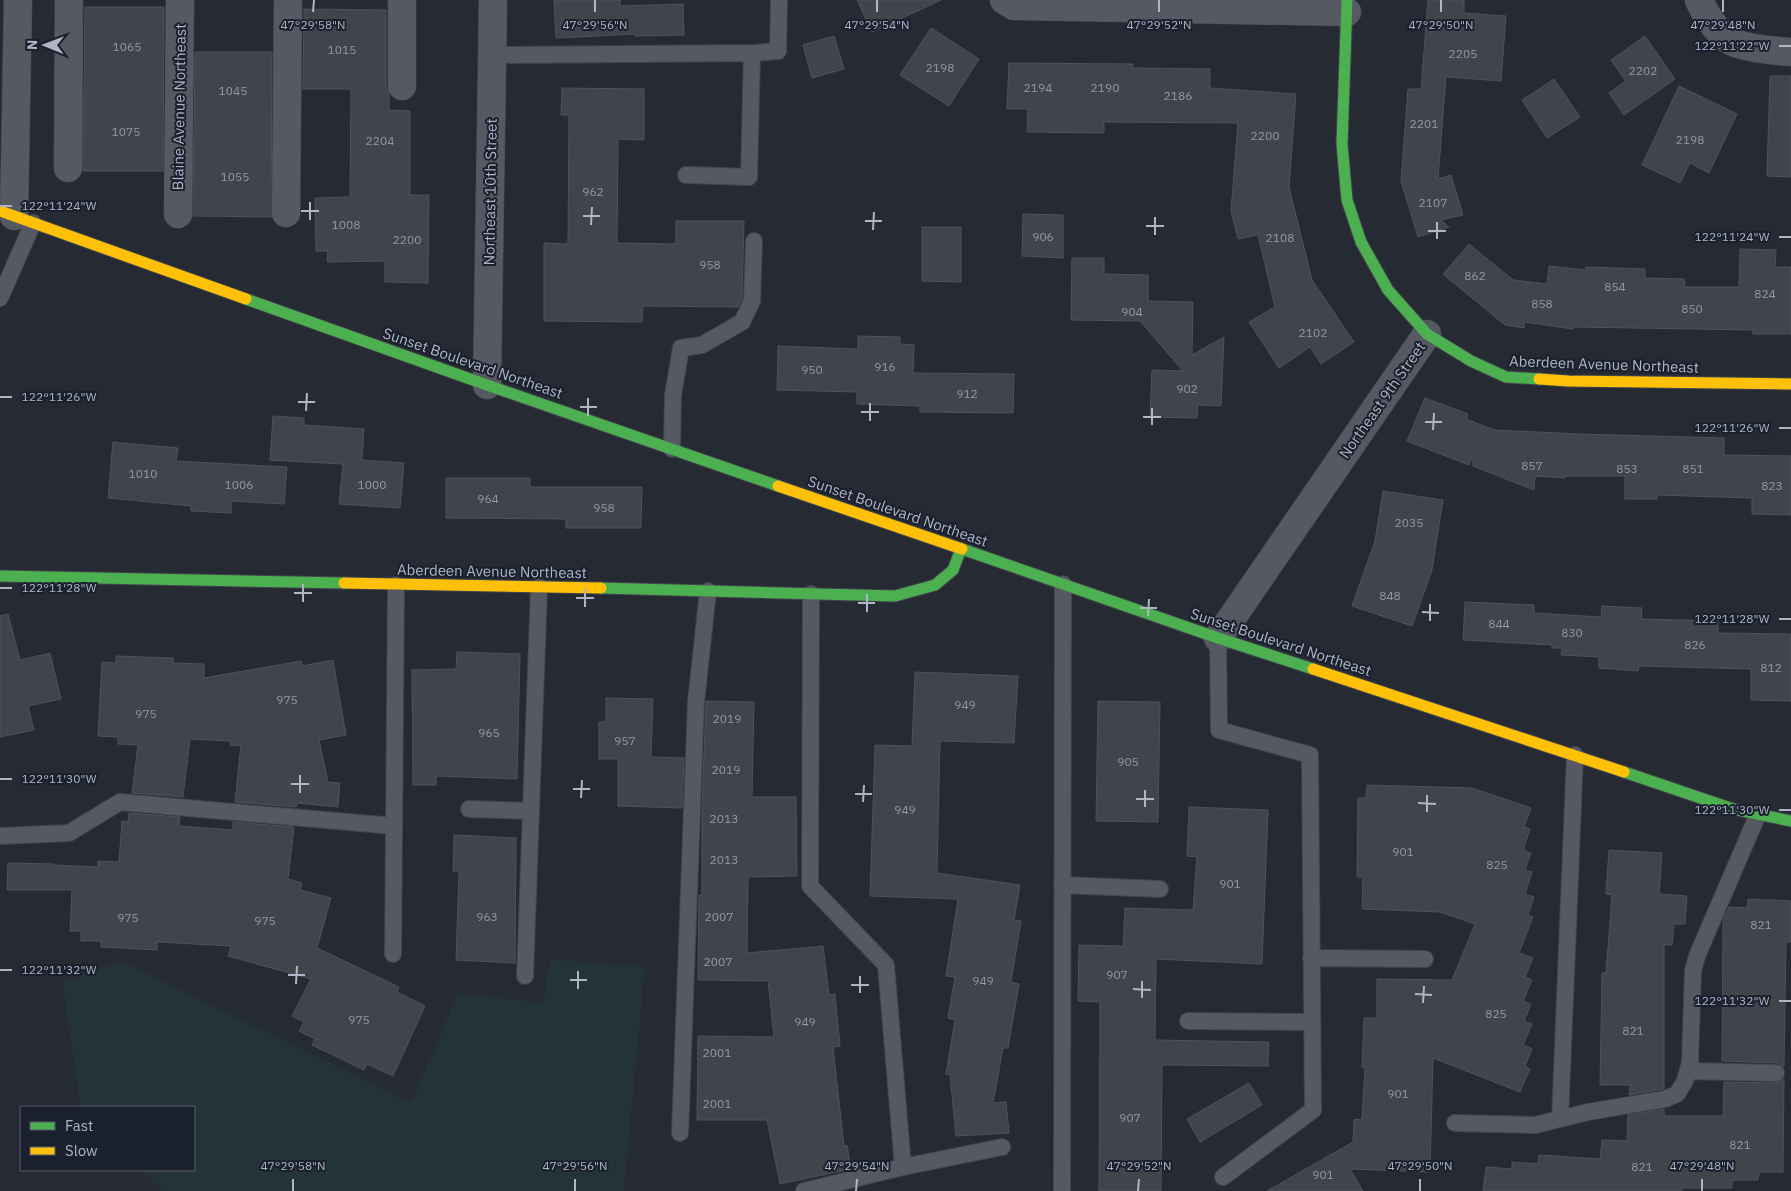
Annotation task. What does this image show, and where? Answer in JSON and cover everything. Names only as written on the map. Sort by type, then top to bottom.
[{"type":"main road","name":"Northeast 9th Street","points":[[1347,6],[1342,144],[1347,200],[1361,242],[1388,290],[1427,334]]},
{"type":"main road","name":"Sunset Boulevard Northeast","points":[[16,217],[487,385],[1218,638],[1733,809],[1791,821]]},
{"type":"main road","name":"Aberdeen Avenue Northeast","points":[[1427,334],[1471,361],[1506,377],[1791,384]]},
{"type":"main road","name":"Aberdeen Avenue Northeast","points":[[0,576],[896,596],[935,585],[953,570],[961,549]]},
{"type":"street","points":[[16,217],[18,0]]},
{"type":"street","points":[[68,168],[69,0]]},
{"type":"street","name":"Blaine Avenue Northeast","points":[[178,214],[180,0]]},
{"type":"street","points":[[286,213],[288,0]]},
{"type":"street","points":[[402,0],[402,86]]},
{"type":"street","name":"Northeast 10th Street","points":[[487,385],[493,0]]},
{"type":"street","points":[[1004,0],[1014,6],[1149,4],[1347,6]]},
{"type":"street","points":[[1699,0],[1705,15],[1730,41],[1766,50],[1791,52]]},
{"type":"street","name":"Northeast 9th Street","points":[[1218,638],[1427,334]]},
{"type":"lane","points":[[492,55],[752,53],[778,51],[779,0]]},
{"type":"lane","points":[[686,175],[749,178],[752,53]]},
{"type":"lane","points":[[0,298],[16,217]]},
{"type":"lane","points":[[672,449],[673,396],[681,348],[702,346],[742,322],[752,301],[754,241]]},
{"type":"lane","points":[[1062,1191],[1063,584]]},
{"type":"lane","points":[[392,954],[396,585]]},
{"type":"lane","points":[[525,976],[539,587]]},
{"type":"lane","points":[[680,1133],[696,702],[708,591]]},
{"type":"lane","points":[[811,594],[810,886],[886,965],[903,1167]]},
{"type":"lane","points":[[1218,638],[1219,730],[1310,755],[1313,1110],[1223,1177]]},
{"type":"lane","points":[[1560,1119],[1575,755]]},
{"type":"lane","points":[[0,836],[69,833],[120,802],[394,826]]},
{"type":"lane","points":[[469,809],[531,811]]},
{"type":"lane","points":[[1455,1123],[1535,1125],[1588,1112],[1665,1099],[1677,1094],[1685,1081],[1690,1062],[1693,971],[1697,956],[1758,814]]},
{"type":"lane","points":[[1062,885],[1160,889]]},
{"type":"lane","points":[[1311,958],[1425,959]]},
{"type":"lane","points":[[1188,1021],[1312,1022]]},
{"type":"lane","points":[[1688,1071],[1776,1074]]},
{"type":"lane","points":[[804,1191],[903,1167],[1002,1147]]},
{"type":"shaded area","points":[[550,959],[645,967],[624,1191],[162,1191],[143,1171],[195,1171],[195,1106],[82,1106],[80,1104],[62,982],[122,961],[411,1103],[458,993],[543,1003]]},
{"type":"building","points":[[554,0],[620,0],[620,6],[683,4],[684,35],[635,36],[635,34],[556,38]]},
{"type":"building","points":[[857,0],[941,0],[872,32]]},
{"type":"building","points":[[1428,0],[1464,0],[1464,13],[1506,16],[1501,81],[1446,77],[1438,179],[1451,175],[1463,215],[1441,220],[1449,227],[1418,237],[1401,181],[1408,89],[1421,89]]},
{"type":"building","points":[[85,7],[164,7],[163,171],[83,171]]},
{"type":"building","points":[[304,9],[386,10],[386,86],[389,95],[389,110],[410,111],[410,195],[429,195],[428,283],[385,282],[385,261],[327,262],[328,251],[316,251],[315,198],[350,197],[351,89],[303,89]]},
{"type":"building","points":[[931,28],[979,59],[949,106],[900,75]]},
{"type":"building","points":[[834,36],[844,69],[812,78],[803,45]]},
{"type":"building","points":[[1645,36],[1675,79],[1624,115],[1609,93],[1626,81],[1611,60]]},
{"type":"building","points":[[195,52],[272,52],[271,217],[193,216]]},
{"type":"building","points":[[1009,63],[1133,64],[1132,68],[1210,69],[1210,88],[1296,94],[1289,187],[1312,280],[1354,342],[1321,364],[1310,347],[1279,368],[1249,322],[1275,307],[1258,235],[1238,239],[1231,211],[1238,123],[1104,122],[1104,133],[1027,132],[1028,109],[1007,109]]},
{"type":"building","points":[[1770,76],[1791,76],[1791,177],[1767,176]]},
{"type":"building","points":[[1554,79],[1580,117],[1547,138],[1522,100]]},
{"type":"building","points":[[1679,86],[1737,114],[1709,173],[1690,163],[1680,183],[1642,165]]},
{"type":"building","points":[[562,88],[644,89],[644,140],[618,139],[617,243],[676,244],[676,221],[744,221],[742,299],[738,307],[643,306],[642,322],[544,321],[544,243],[568,244],[569,115],[561,115]]},
{"type":"building","points":[[1023,214],[1063,215],[1063,258],[1022,256]]},
{"type":"building","points":[[922,227],[961,227],[961,282],[922,281]]},
{"type":"building","points":[[1469,244],[1513,280],[1547,284],[1549,266],[1585,270],[1586,267],[1645,269],[1645,278],[1684,279],[1685,287],[1739,287],[1740,249],[1776,250],[1775,267],[1791,267],[1791,334],[1753,334],[1753,330],[1574,327],[1573,329],[1524,322],[1524,328],[1505,325],[1443,274]]},
{"type":"building","points":[[1072,258],[1104,258],[1104,274],[1148,275],[1148,301],[1193,302],[1192,355],[1224,337],[1221,406],[1198,405],[1197,418],[1150,417],[1152,370],[1183,371],[1140,321],[1071,320]]},
{"type":"building","points":[[858,336],[900,337],[900,344],[914,345],[913,373],[1014,374],[1013,413],[920,412],[920,406],[857,404],[857,392],[777,390],[778,346],[858,349]]},
{"type":"building","points":[[1425,398],[1468,414],[1466,419],[1494,430],[1724,438],[1724,455],[1791,456],[1791,515],[1752,514],[1752,498],[1657,495],[1657,499],[1625,499],[1625,476],[1565,476],[1565,478],[1535,476],[1534,490],[1473,466],[1473,455],[1469,465],[1407,441]]},
{"type":"building","points":[[273,416],[304,418],[304,425],[364,429],[362,460],[404,463],[400,508],[339,504],[343,464],[270,460]]},
{"type":"building","points":[[113,442],[178,448],[176,461],[287,467],[284,504],[231,501],[231,513],[191,511],[191,506],[108,498]]},
{"type":"building","points":[[446,478],[530,478],[530,487],[642,487],[641,528],[566,528],[566,519],[446,518]]},
{"type":"building","points":[[1383,491],[1443,500],[1432,570],[1412,626],[1352,606],[1375,541]]},
{"type":"building","points":[[1465,602],[1534,605],[1534,613],[1601,617],[1602,606],[1642,608],[1641,619],[1718,621],[1718,633],[1791,634],[1791,701],[1751,700],[1751,669],[1639,666],[1638,671],[1599,668],[1599,657],[1561,655],[1562,648],[1552,648],[1552,645],[1463,640]]},
{"type":"building","points":[[8,614],[20,660],[50,653],[61,699],[28,706],[34,730],[0,737],[0,616]]},
{"type":"building","points":[[457,652],[520,654],[517,779],[436,776],[436,785],[413,785],[412,670],[456,669]]},
{"type":"building","points":[[116,656],[173,658],[173,663],[204,664],[204,678],[301,661],[302,666],[333,660],[346,735],[319,740],[328,782],[340,783],[338,807],[297,803],[296,807],[235,802],[241,745],[231,746],[230,741],[190,739],[183,797],[132,793],[138,745],[118,744],[118,737],[98,736],[102,662],[116,663]]},
{"type":"building","points":[[915,672],[1018,676],[1014,743],[940,741],[937,873],[1020,885],[1014,920],[1021,921],[1011,982],[1019,984],[1008,1048],[1003,1048],[993,1103],[1006,1102],[1009,1133],[956,1136],[950,1075],[946,1074],[955,1020],[948,1018],[955,977],[946,976],[958,899],[870,896],[875,745],[912,746]]},
{"type":"building","points":[[606,698],[653,699],[651,757],[684,758],[682,808],[618,806],[618,759],[599,759],[599,722],[606,722]]},
{"type":"building","points":[[706,701],[754,702],[752,797],[796,797],[797,876],[748,877],[747,953],[823,946],[829,995],[835,994],[840,1046],[833,1047],[844,1146],[847,1145],[851,1169],[780,1184],[767,1120],[697,1120],[698,1036],[774,1037],[768,981],[698,980],[699,895],[702,895],[702,808]]},
{"type":"building","points":[[1098,701],[1160,702],[1158,822],[1096,821]]},
{"type":"building","points":[[1367,785],[1472,788],[1531,808],[1524,827],[1530,829],[1523,850],[1531,853],[1525,870],[1532,872],[1525,894],[1534,897],[1528,915],[1533,917],[1519,953],[1533,958],[1525,977],[1532,980],[1523,1001],[1531,1004],[1524,1021],[1532,1024],[1523,1045],[1532,1049],[1525,1066],[1530,1069],[1520,1092],[1433,1058],[1430,1172],[1350,1169],[1363,1191],[1267,1191],[1353,1142],[1354,1119],[1362,1120],[1365,1067],[1362,1067],[1364,1018],[1377,1018],[1377,979],[1452,980],[1475,924],[1440,912],[1362,909],[1363,877],[1357,877],[1358,798],[1366,798]]},
{"type":"building","points":[[1189,807],[1268,810],[1262,964],[1156,959],[1155,1040],[1269,1042],[1268,1066],[1162,1065],[1161,1191],[1099,1191],[1100,1002],[1078,1001],[1079,945],[1123,946],[1125,908],[1193,910],[1197,857],[1187,856]]},
{"type":"building","points":[[129,813],[180,817],[179,826],[233,830],[233,822],[294,827],[288,879],[302,883],[300,890],[331,898],[317,948],[399,987],[397,992],[425,1006],[393,1076],[367,1064],[364,1070],[312,1045],[315,1039],[299,1031],[304,1022],[292,1016],[311,979],[228,956],[231,946],[157,942],[157,950],[101,947],[101,941],[81,941],[81,931],[70,931],[72,890],[7,890],[8,863],[98,867],[98,861],[119,862],[122,821],[128,822]]},
{"type":"building","points":[[454,835],[516,838],[515,963],[456,960],[459,871],[453,871]]},
{"type":"building","points":[[1609,850],[1662,853],[1659,894],[1687,896],[1685,924],[1674,924],[1672,945],[1664,945],[1664,1089],[1629,1095],[1630,1085],[1600,1085],[1602,973],[1606,973],[1612,895],[1606,894]]},
{"type":"building","points":[[1748,899],[1791,901],[1791,942],[1786,942],[1784,1067],[1776,1063],[1722,1061],[1723,921],[1729,907],[1747,908]]},
{"type":"building","points":[[1784,1079],[1783,1172],[1759,1172],[1758,1180],[1732,1180],[1732,1188],[1682,1188],[1682,1191],[1483,1191],[1486,1167],[1512,1169],[1512,1162],[1538,1164],[1539,1155],[1600,1159],[1602,1140],[1627,1141],[1628,1115],[1664,1109],[1664,1116],[1723,1116],[1724,1082],[1776,1083]]},
{"type":"building","points":[[1249,1083],[1262,1105],[1200,1142],[1187,1119]]},
{"type":"traffic: fast","points":[[1347,0],[1342,144],[1347,200],[1361,242],[1388,290],[1427,334],[1471,361],[1506,377],[1539,379]]},
{"type":"traffic: fast","points":[[246,299],[778,486]]},
{"type":"traffic: fast","points":[[601,588],[895,596],[935,585],[953,570],[961,549]]},
{"type":"traffic: fast","points":[[962,549],[1313,669]]},
{"type":"traffic: fast","points":[[0,576],[344,583]]},
{"type":"traffic: fast","points":[[1624,772],[1733,809],[1791,821]]},
{"type":"traffic: slow","points":[[0,211],[246,299]]},
{"type":"traffic: slow","points":[[1539,379],[1791,384]]},
{"type":"traffic: slow","points":[[778,486],[962,549]]},
{"type":"traffic: slow","points":[[344,583],[601,588]]},
{"type":"traffic: slow","points":[[1313,669],[1624,772]]}]
